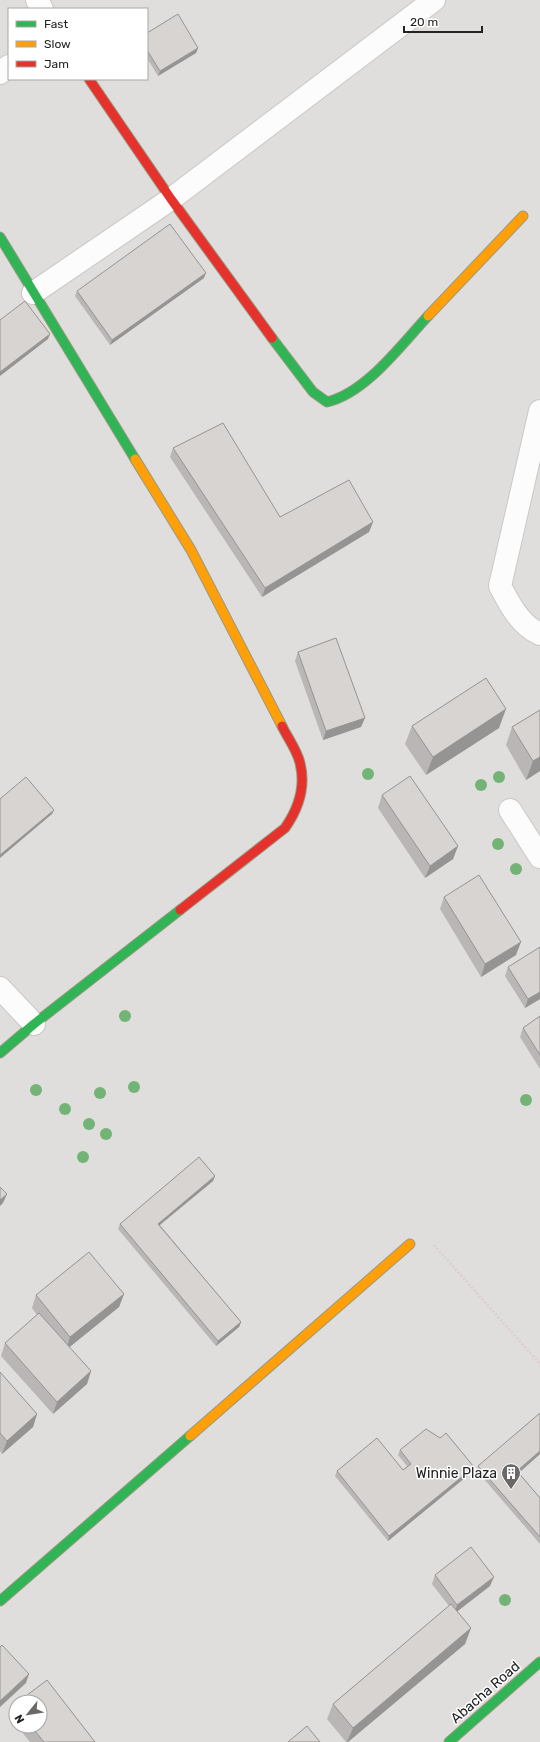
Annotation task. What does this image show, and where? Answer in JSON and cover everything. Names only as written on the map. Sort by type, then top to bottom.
[{"type":"street","points":[[33,293],[170,198],[434,0]]},
{"type":"street","points":[[0,73],[8,67]]},
{"type":"street","points":[[90,80],[170,198],[313,392],[326,402],[340,399],[371,377],[523,216]]},
{"type":"street","points":[[0,237],[191,550],[300,762],[302,788],[298,811],[285,828],[34,1024],[0,1053]]},
{"type":"street","points":[[540,411],[500,586],[510,607],[529,629],[540,634]]},
{"type":"street","points":[[510,810],[540,857]]},
{"type":"street","points":[[0,988],[34,1024]]},
{"type":"street","points":[[0,1601],[410,1244]]},
{"type":"street","name":"Abacha Road","points":[[449,1742],[540,1662]]},
{"type":"path","points":[[410,1244],[422,1232],[540,1364]]},
{"type":"shaded area","points":[[0,0],[540,0],[540,1742],[0,1742]]},
{"type":"building","points":[[178,14],[198,48],[160,71],[148,52],[148,32]]},
{"type":"building","points":[[170,224],[206,273],[112,340],[77,291]]},
{"type":"building","points":[[25,301],[50,334],[0,372],[0,320]]},
{"type":"building","points":[[223,423],[280,517],[349,480],[373,522],[265,588],[173,448]]},
{"type":"building","points":[[336,638],[365,718],[326,731],[298,652]]},
{"type":"building","points":[[486,678],[506,709],[433,757],[412,726]]},
{"type":"building","points":[[540,710],[540,757],[533,761],[512,727]]},
{"type":"building","points":[[410,776],[458,846],[430,866],[382,795]]},
{"type":"building","points":[[26,777],[54,810],[0,855],[0,799]]},
{"type":"building","points":[[479,875],[521,942],[485,964],[444,897]]},
{"type":"building","points":[[540,947],[540,992],[528,999],[508,967]]},
{"type":"building","points":[[540,1016],[540,1055],[523,1028]]},
{"type":"building","points":[[199,1157],[215,1176],[158,1224],[241,1322],[218,1341],[120,1224]]},
{"type":"building","points":[[0,1187],[7,1194],[0,1200]]},
{"type":"building","points":[[89,1252],[124,1294],[70,1337],[36,1295]]},
{"type":"building","points":[[39,1313],[91,1371],[57,1402],[5,1343]]},
{"type":"building","points":[[0,1372],[37,1414],[7,1441],[0,1433]]},
{"type":"building","name":"Winnie Plaza","points":[[540,1413],[540,1451],[517,1471],[540,1498],[540,1537],[478,1466]]},
{"type":"building","points":[[426,1429],[440,1438],[446,1433],[474,1467],[389,1536],[337,1471],[377,1438],[403,1470],[411,1464],[400,1450]]},
{"type":"building","points":[[471,1547],[494,1577],[457,1605],[435,1575]]},
{"type":"building","points":[[451,1604],[471,1628],[353,1728],[333,1704]]},
{"type":"building","points":[[2,1645],[29,1674],[0,1701],[0,1647]]},
{"type":"building","points":[[47,1680],[95,1742],[44,1742],[38,1734],[48,1734],[48,1694],[29,1694]]},
{"type":"building","points":[[307,1726],[320,1742],[288,1742]]},
{"type":"traffic: fast","points":[[0,237],[135,459]]},
{"type":"traffic: fast","points":[[272,338],[313,392],[327,402],[341,397],[355,389],[369,378],[394,354],[428,316]]},
{"type":"traffic: fast","points":[[0,1053],[34,1024],[180,910]]},
{"type":"traffic: fast","points":[[0,1601],[190,1436]]},
{"type":"traffic: fast","points":[[449,1742],[540,1662]]},
{"type":"traffic: slow","points":[[428,316],[523,216]]},
{"type":"traffic: slow","points":[[135,459],[191,550],[282,726]]},
{"type":"traffic: slow","points":[[190,1436],[410,1244]]},
{"type":"traffic: jam","points":[[90,80],[171,199],[272,338]]},
{"type":"traffic: jam","points":[[180,910],[285,828],[294,813],[302,789],[302,772],[297,753],[282,726]]},
{"type":"place","name":"Winnie Plaza","points":[[511,1490]]}]
